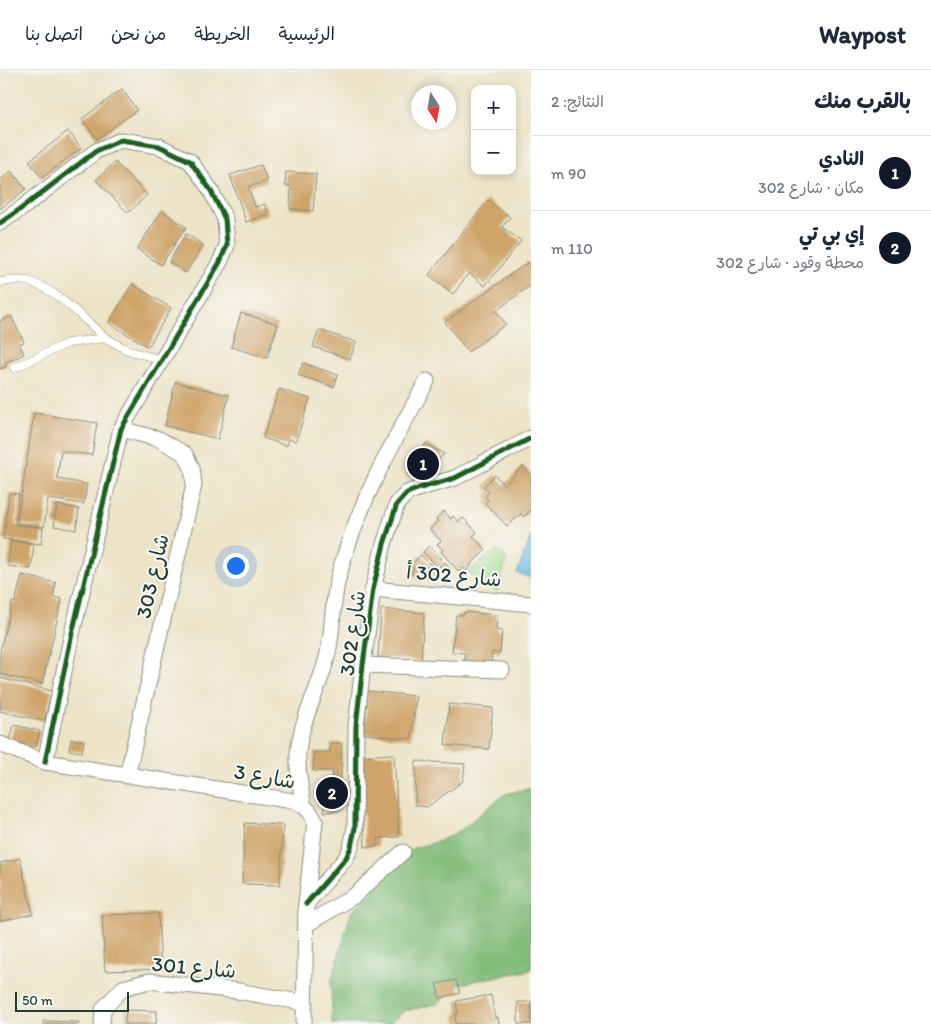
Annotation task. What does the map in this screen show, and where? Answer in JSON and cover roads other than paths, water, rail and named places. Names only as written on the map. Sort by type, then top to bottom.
[{"type":"street","points":[[0,223],[96,150],[121,140],[159,146],[190,161],[210,189],[225,219],[227,246],[220,262],[121,429],[71,638],[45,762]]},
{"type":"street","points":[[303,805],[298,763],[300,740],[326,663],[338,576],[357,517],[380,466],[426,381]]},
{"type":"street","name":"شارع 303","points":[[121,429],[160,439],[186,454],[192,468],[194,485],[127,776]]},
{"type":"street","name":"شارع 302","points":[[306,904],[346,858],[351,847],[355,828],[356,726],[373,589],[390,523],[397,504],[408,493],[455,478],[531,438]]},
{"type":"street","name":"شارع 302 أ","points":[[373,589],[531,604]]},
{"type":"street","points":[[363,665],[502,670]]},
{"type":"street","name":"شارع 3","points":[[0,744],[45,762],[274,797],[303,805],[315,821],[306,904],[306,1003],[304,1024]]},
{"type":"street","points":[[307,924],[354,896],[403,852]]},
{"type":"street","name":"شارع 301","points":[[102,1024],[104,1009],[123,988],[149,981],[238,991],[306,1003]]},
{"type":"lane","points":[[0,282],[25,281],[40,285],[106,338],[127,350],[161,360]]},
{"type":"lane","points":[[14,368],[68,343],[106,338]]},
{"type":"water","points":[[531,536],[531,578],[517,573]]},
{"type":"place","name":"النادي","points":[[423,464]]},
{"type":"place","name":"إي بي تي","points":[[332,793]]}]
